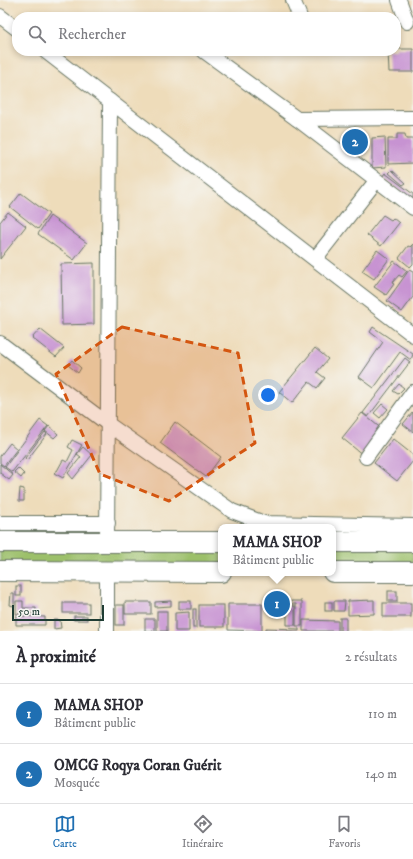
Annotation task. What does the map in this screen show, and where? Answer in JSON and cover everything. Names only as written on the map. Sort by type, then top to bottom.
[{"type":"main road","points":[[0,542],[108,532],[218,542]]},
{"type":"main road","points":[[336,542],[413,542]]},
{"type":"main road","points":[[0,571],[218,572]]},
{"type":"main road","points":[[336,572],[413,572]]},
{"type":"street","points":[[293,0],[298,12]]},
{"type":"street","points":[[399,0],[406,22]]},
{"type":"street","points":[[0,16],[12,25]]},
{"type":"street","points":[[52,56],[413,335]]},
{"type":"street","points":[[211,56],[297,119],[413,208]]},
{"type":"street","points":[[0,523],[108,532],[110,101]]},
{"type":"street","points":[[297,119],[413,118]]},
{"type":"street","points":[[315,260],[376,181]]},
{"type":"street","points":[[0,343],[108,424],[232,511],[264,524]]},
{"type":"street","points":[[366,457],[413,392]]},
{"type":"street","points":[[336,525],[413,526]]},
{"type":"street","points":[[107,572],[107,631]]},
{"type":"highlighted area","points":[[122,327],[238,353],[255,443],[169,501],[100,474],[56,374]]},
{"type":"green space","points":[[0,547],[218,547],[218,567],[0,566]]},
{"type":"green space","points":[[336,547],[413,547],[413,568],[336,568]]},
{"type":"building","points":[[401,49],[413,49],[413,72],[389,72],[388,56],[401,56]]},
{"type":"building","points":[[397,134],[405,134],[406,139],[413,139],[413,163],[388,164],[388,139],[397,139]]},
{"type":"building","points":[[385,137],[386,167],[372,168],[372,138]]},
{"type":"building","points":[[392,170],[406,183],[403,185],[389,173]]},
{"type":"building","points":[[385,173],[413,194],[413,200],[382,177]]},
{"type":"building","points":[[21,193],[49,214],[38,229],[10,207]]},
{"type":"building","points":[[8,212],[26,226],[0,259],[0,222]]},
{"type":"building","points":[[383,215],[391,220],[393,218],[399,223],[381,246],[367,235]]},
{"type":"building","points":[[50,216],[87,243],[74,260],[38,234]]},
{"type":"building","points":[[413,244],[413,264],[410,267],[399,258],[408,246],[410,247]]},
{"type":"building","points":[[377,250],[389,259],[374,279],[362,271]]},
{"type":"building","points":[[394,261],[407,271],[402,277],[399,275],[392,283],[394,284],[386,295],[374,287]]},
{"type":"building","points":[[94,263],[94,324],[62,325],[61,264]]},
{"type":"building","points":[[409,270],[413,272],[413,297],[402,312],[387,301]]},
{"type":"building","points":[[373,327],[413,354],[411,360],[400,352],[374,388],[359,377],[383,342],[370,332]]},
{"type":"building","points":[[40,329],[64,348],[56,357],[32,338]]},
{"type":"building","points":[[315,348],[328,359],[317,372],[325,378],[317,388],[309,382],[292,403],[279,392]]},
{"type":"building","points":[[405,358],[410,362],[368,417],[363,413]]},
{"type":"building","points":[[72,360],[81,368],[78,373],[68,365]]},
{"type":"building","points":[[399,384],[404,388],[398,394],[393,391]]},
{"type":"building","points":[[382,404],[388,409],[380,418],[374,413]]},
{"type":"building","points":[[413,412],[413,432],[403,424]]},
{"type":"building","points":[[362,413],[383,430],[363,455],[342,438]]},
{"type":"building","points":[[40,420],[48,426],[12,472],[5,467]]},
{"type":"building","points":[[175,422],[221,457],[206,477],[160,443]]},
{"type":"building","points":[[49,426],[58,434],[54,438],[45,431]]},
{"type":"building","points":[[45,432],[47,434],[27,460],[25,458]]},
{"type":"building","points":[[393,439],[413,455],[413,461],[397,481],[374,463]]},
{"type":"building","points":[[72,440],[82,445],[63,478],[54,473],[57,471],[63,460],[67,462],[73,450],[68,447]]},
{"type":"building","points":[[10,443],[17,449],[4,466],[0,463],[0,456]]},
{"type":"building","points":[[83,447],[92,455],[73,479],[68,473],[81,457],[77,454]]},
{"type":"building","points":[[0,464],[13,475],[9,480],[0,473]]},
{"type":"building","points":[[18,468],[24,474],[21,478],[14,472]]},
{"type":"building","points":[[20,488],[24,489],[24,501],[19,501]]},
{"type":"building","points":[[16,586],[21,586],[21,596],[16,596]]},
{"type":"building","points":[[388,591],[397,591],[397,601],[388,601]]},
{"type":"building","points":[[11,593],[14,593],[14,606],[10,605]]},
{"type":"building","points":[[277,600],[286,600],[286,613],[277,613]]},
{"type":"building","points":[[374,600],[374,614],[348,615],[348,601]]},
{"type":"building","points":[[16,601],[23,601],[23,608],[36,608],[36,613],[16,614]]},
{"type":"building","points":[[171,601],[171,606],[155,607],[155,602]]},
{"type":"building","points":[[179,601],[191,601],[191,609],[179,609]]},
{"type":"building","points":[[291,601],[302,601],[302,626],[296,626],[296,604],[291,604]]},
{"type":"building","points":[[334,601],[345,601],[344,611],[334,611]]},
{"type":"building","points":[[125,602],[151,602],[151,614],[125,614]]},
{"type":"building","points":[[325,602],[332,602],[332,611],[325,611]]},
{"type":"building","points":[[63,603],[89,603],[89,613],[63,613]]},
{"type":"building","points":[[383,603],[411,603],[411,617],[383,617]]},
{"type":"building","points":[[228,604],[262,604],[262,631],[228,630]]},
{"type":"building","points":[[116,605],[124,605],[124,625],[116,625]]},
{"type":"building","points":[[199,605],[224,605],[224,627],[199,627]]},
{"type":"building","points":[[287,606],[295,606],[295,625],[287,625]]},
{"type":"building","points":[[193,609],[196,609],[196,628],[193,628]]},
{"type":"building","points":[[157,611],[167,611],[167,631],[157,631]]},
{"type":"building","points":[[189,612],[189,631],[175,631],[175,613]]},
{"type":"building","points":[[16,616],[45,617],[45,625],[16,625]]},
{"type":"building","points":[[74,616],[87,616],[87,620],[74,620]]},
{"type":"building","points":[[340,618],[346,618],[346,631],[340,631]]},
{"type":"building","points":[[145,619],[155,619],[155,631],[145,631]]},
{"type":"building","points":[[54,620],[60,620],[61,628],[54,629]]},
{"type":"building","points":[[303,620],[338,621],[338,631],[303,631]]},
{"type":"building","points":[[266,628],[299,629],[299,631],[266,631]]},
{"type":"place","name":"OMCG Roqya Coran Guérit","points":[[355,142]]},
{"type":"place","name":"MAMA SHOP","points":[[277,604]]}]
